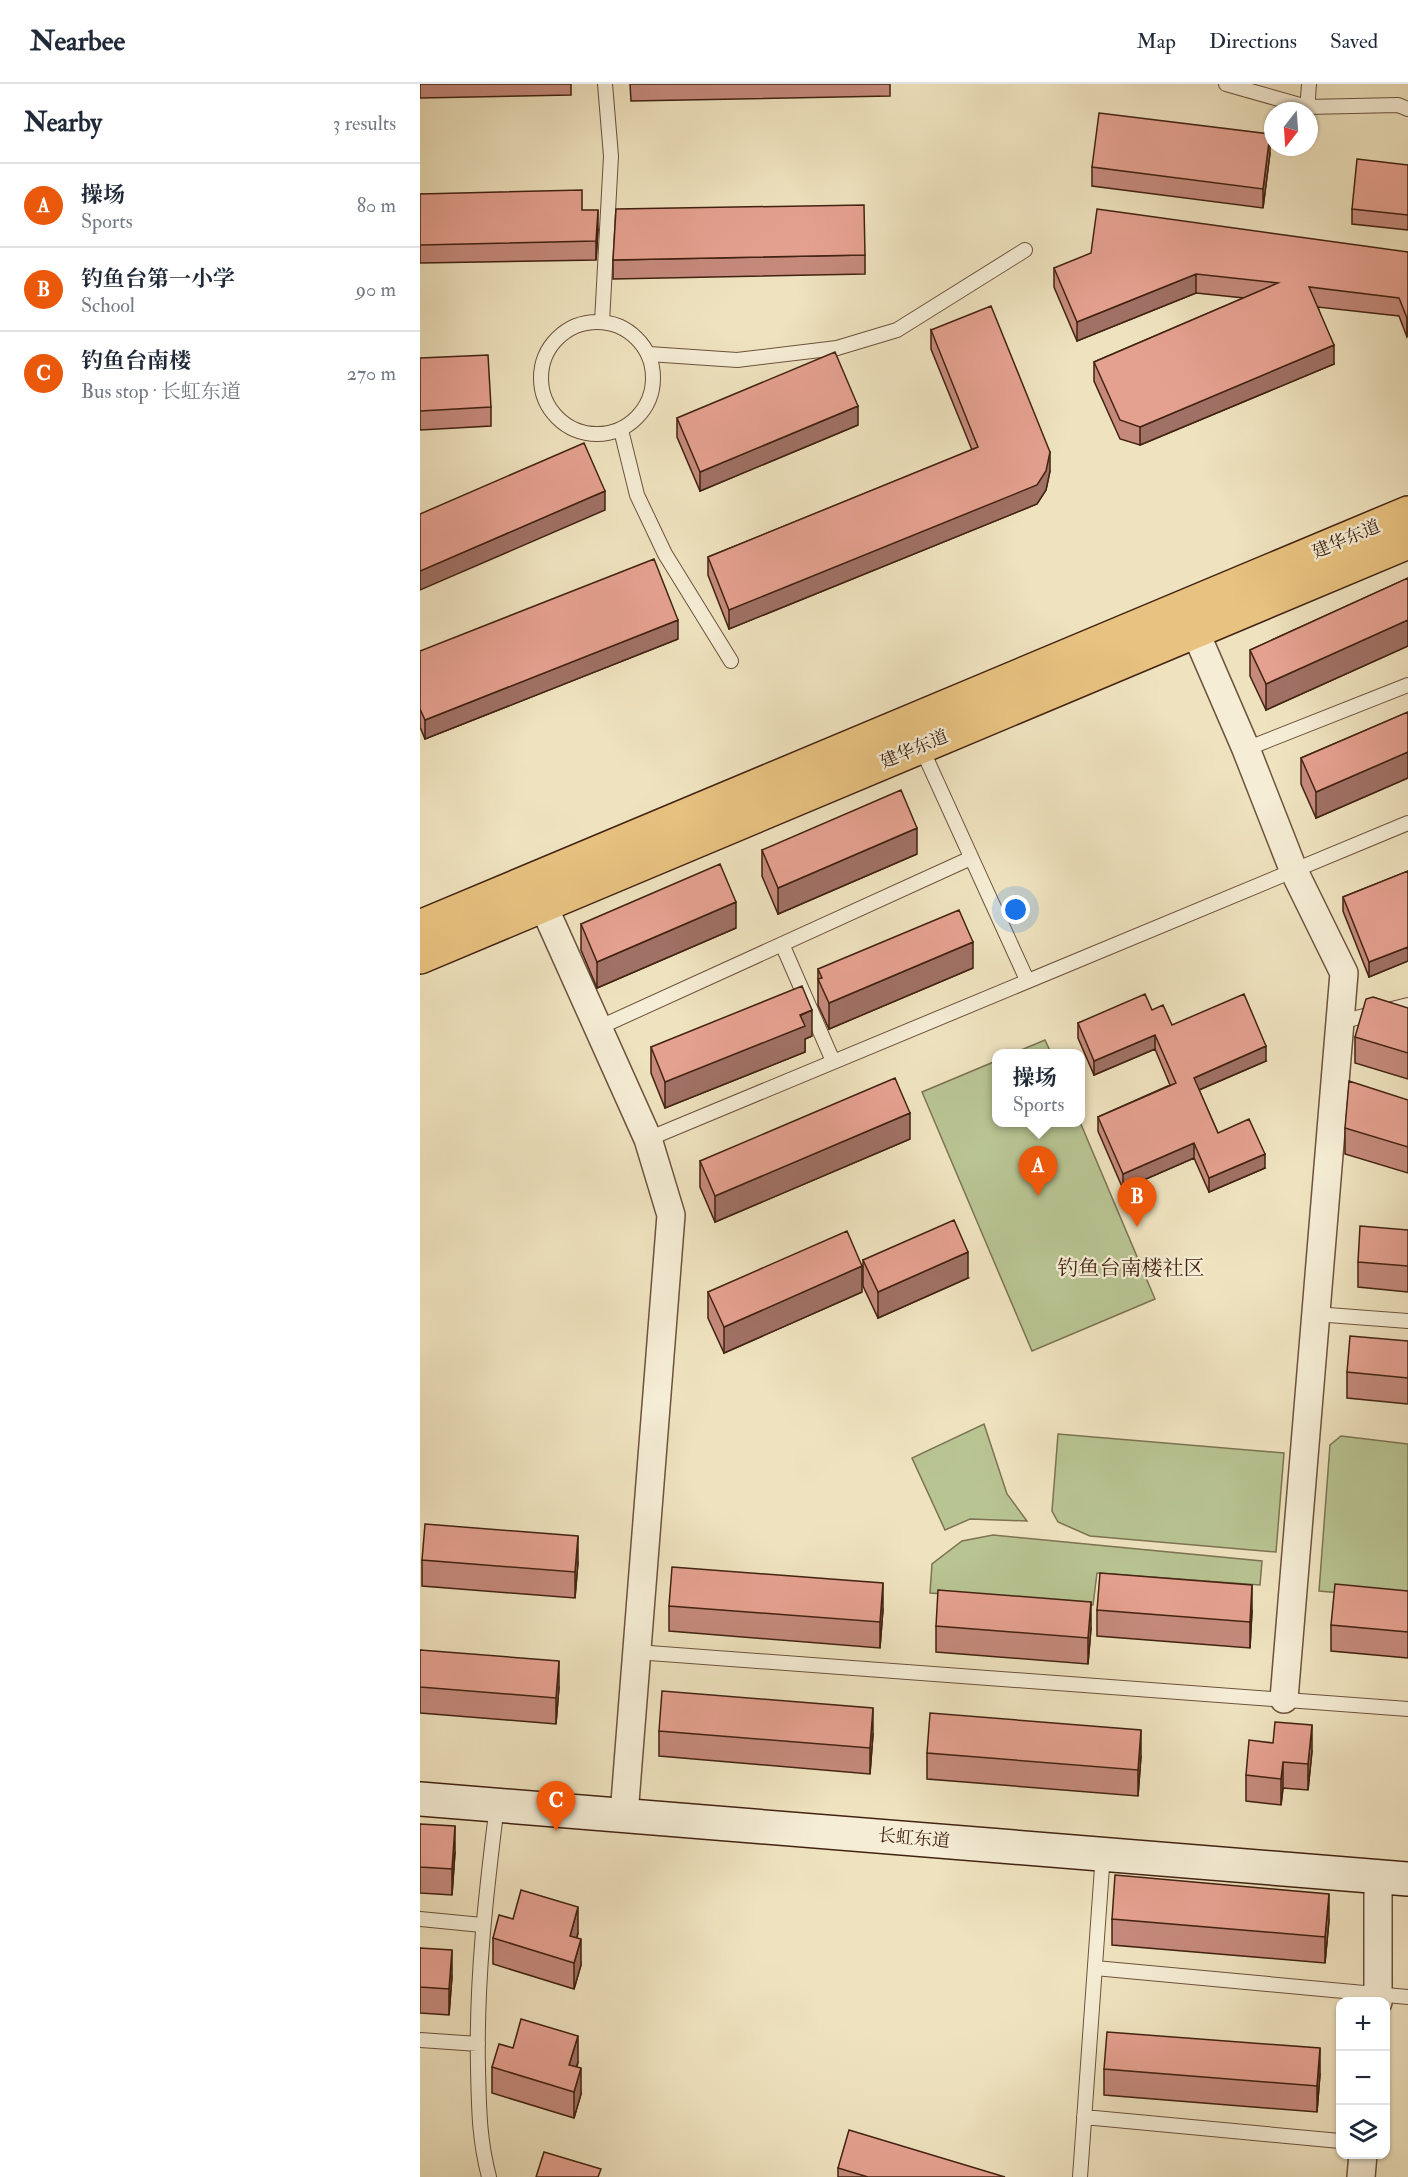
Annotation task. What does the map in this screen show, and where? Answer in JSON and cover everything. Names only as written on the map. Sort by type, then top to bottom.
[{"type":"main road","name":"建华东道","points":[[420,927],[1408,513]]},
{"type":"main road","name":"建华东道","points":[[420,957],[1408,542]]},
{"type":"street","points":[[1195,632],[1246,749],[1293,869],[1344,973],[1284,1699]]},
{"type":"street","points":[[543,905],[648,1138],[666,1194],[670,1215],[624,1815]]},
{"type":"street","name":"长虹东道","points":[[420,1799],[1393,1878]]},
{"type":"street","points":[[1378,1997],[1393,1878]]},
{"type":"street","points":[[1361,2177],[1363,2159]]},
{"type":"lane","points":[[602,322],[612,156],[606,84]]},
{"type":"lane","points":[[1226,84],[1284,102]]},
{"type":"lane","points":[[1308,102],[1309,84]]},
{"type":"lane","points":[[1318,109],[1398,105],[1408,109]]},
{"type":"lane","points":[[649,354],[736,360],[837,348],[897,330],[1025,249]]},
{"type":"lane","points":[[602,322],[621,327],[637,338],[649,354],[653,372],[653,389],[647,406],[636,420],[621,430],[603,435],[584,433],[567,426],[552,414],[544,397],[540,379],[543,360],[552,343],[566,331],[583,324],[602,322]]},
{"type":"lane","points":[[621,430],[638,495],[665,554],[731,661]]},
{"type":"lane","points":[[1246,749],[1408,685]]},
{"type":"lane","points":[[920,746],[1027,980]]},
{"type":"lane","points":[[648,1138],[1408,822]]},
{"type":"lane","points":[[598,1028],[971,858]]},
{"type":"lane","points":[[782,944],[833,1061]]},
{"type":"lane","points":[[1340,1022],[1408,1005]]},
{"type":"lane","points":[[1315,1314],[1408,1321]]},
{"type":"lane","points":[[636,1652],[1408,1709]]},
{"type":"lane","points":[[489,2177],[480,2145],[478,2044],[482,1925],[497,1805]]},
{"type":"lane","points":[[1080,2177],[1102,1854]]},
{"type":"lane","points":[[420,1919],[482,1925]]},
{"type":"lane","points":[[1095,1968],[1369,1997]]},
{"type":"lane","points":[[1390,1998],[1408,1997]]},
{"type":"lane","points":[[420,2040],[478,2044]]},
{"type":"lane","points":[[1084,2117],[1336,2141]]},
{"type":"green space","points":[[1045,1040],[1049,1049],[1024,1049]]},
{"type":"green space","points":[[992,1063],[992,1127],[1082,1127],[1155,1299],[1032,1351],[922,1092]]},
{"type":"green space","points":[[984,1424],[1007,1494],[1027,1521],[970,1519],[945,1530],[912,1458]]},
{"type":"green space","points":[[1058,1434],[1284,1453],[1276,1552],[1090,1536],[1058,1522],[1052,1511]]},
{"type":"green space","points":[[1341,1436],[1408,1444],[1408,1599],[1319,1591],[1330,1445]]},
{"type":"green space","points":[[993,1535],[1262,1561],[1260,1585],[1097,1573],[1093,1605],[930,1593],[932,1564],[962,1541]]},
{"type":"building","points":[[1099,113],[1264,133],[1264,156],[1267,156],[1263,189],[1092,167]]},
{"type":"building","points":[[1357,159],[1408,165],[1408,215],[1352,209]]},
{"type":"building","points":[[582,190],[582,210],[598,210],[596,241],[420,245],[420,194]]},
{"type":"building","points":[[864,205],[865,255],[613,260],[616,209]]},
{"type":"building","points":[[1097,209],[1408,252],[1408,318],[1399,298],[1309,287],[1334,345],[1140,427],[1120,420],[1094,362],[1278,283],[1196,274],[1077,322],[1054,268],[1091,253]]},
{"type":"building","points":[[991,306],[1050,452],[1046,471],[1037,485],[729,610],[708,557],[978,447],[931,330]]},
{"type":"building","points":[[835,352],[858,406],[700,472],[677,418]]},
{"type":"building","points":[[488,355],[491,407],[420,411],[420,358]]},
{"type":"building","points":[[584,443],[605,491],[420,571],[420,514]]},
{"type":"building","points":[[654,559],[678,620],[425,720],[420,709],[420,651]]},
{"type":"building","points":[[1408,578],[1408,620],[1266,684],[1250,650]]},
{"type":"building","points":[[1408,712],[1408,752],[1316,792],[1301,758]]},
{"type":"building","points":[[901,790],[917,828],[778,888],[762,850]]},
{"type":"building","points":[[720,864],[736,902],[597,962],[581,924]]},
{"type":"building","points":[[1408,871],[1408,947],[1369,962],[1343,897]]},
{"type":"building","points":[[959,910],[973,942],[829,1003],[818,979],[822,978],[818,969]]},
{"type":"building","points":[[802,986],[812,1010],[800,1015],[805,1026],[665,1082],[651,1047]]},
{"type":"building","points":[[1145,994],[1152,1010],[1163,1005],[1172,1025],[1244,994],[1266,1046],[1194,1078],[1218,1133],[1249,1119],[1265,1154],[1209,1178],[1194,1143],[1123,1174],[1098,1117],[1176,1083],[1155,1035],[1094,1061],[1078,1023]]},
{"type":"building","points":[[1373,997],[1408,1008],[1408,1053],[1355,1037],[1366,999]]},
{"type":"building","points":[[895,1078],[910,1113],[715,1196],[700,1161]]},
{"type":"building","points":[[1349,1081],[1408,1100],[1408,1147],[1345,1128]]},
{"type":"building","points":[[954,1220],[968,1252],[878,1292],[863,1260]]},
{"type":"building","points":[[1360,1226],[1408,1230],[1408,1266],[1358,1262]]},
{"type":"building","points":[[847,1231],[862,1266],[724,1327],[708,1292]]},
{"type":"building","points":[[1350,1336],[1408,1341],[1408,1378],[1347,1372]]},
{"type":"building","points":[[425,1524],[578,1536],[575,1572],[422,1560]]},
{"type":"building","points":[[672,1567],[883,1583],[880,1622],[669,1606]]},
{"type":"building","points":[[1100,1573],[1252,1585],[1250,1622],[1097,1610]]},
{"type":"building","points":[[1335,1584],[1408,1591],[1408,1632],[1331,1625]]},
{"type":"building","points":[[938,1590],[1091,1602],[1088,1638],[936,1626]]},
{"type":"building","points":[[420,1650],[559,1661],[556,1698],[420,1687]]},
{"type":"building","points":[[662,1691],[873,1708],[870,1748],[659,1731]]},
{"type":"building","points":[[930,1713],[1141,1730],[1138,1770],[927,1753]]},
{"type":"building","points":[[1275,1722],[1312,1725],[1308,1764],[1283,1762],[1281,1779],[1246,1775],[1249,1740],[1273,1743]]},
{"type":"building","points":[[420,1824],[455,1826],[452,1869],[420,1867]]},
{"type":"building","points":[[1115,1875],[1329,1894],[1325,1937],[1112,1919]]},
{"type":"building","points":[[521,1890],[578,1907],[570,1936],[581,1939],[574,1963],[493,1938],[499,1915],[513,1919]]},
{"type":"building","points":[[420,1948],[452,1950],[449,1989],[420,1987]]},
{"type":"building","points":[[521,2019],[578,2036],[569,2065],[581,2068],[574,2092],[492,2067],[499,2044],[513,2048]]},
{"type":"building","points":[[1107,2032],[1320,2048],[1317,2086],[1104,2069]]},
{"type":"building","points":[[849,2130],[1005,2177],[868,2177],[838,2168]]},
{"type":"building","points":[[544,2152],[601,2169],[598,2177],[536,2177]]},
{"type":"place","name":"操场","points":[[1038,1196]]},
{"type":"place","name":"钓鱼台第一小学","points":[[1137,1227]]},
{"type":"place","name":"钓鱼台南楼","points":[[556,1831]]},
{"type":"district","name":"钓鱼台南楼社区","points":[[1131,1268]]}]
